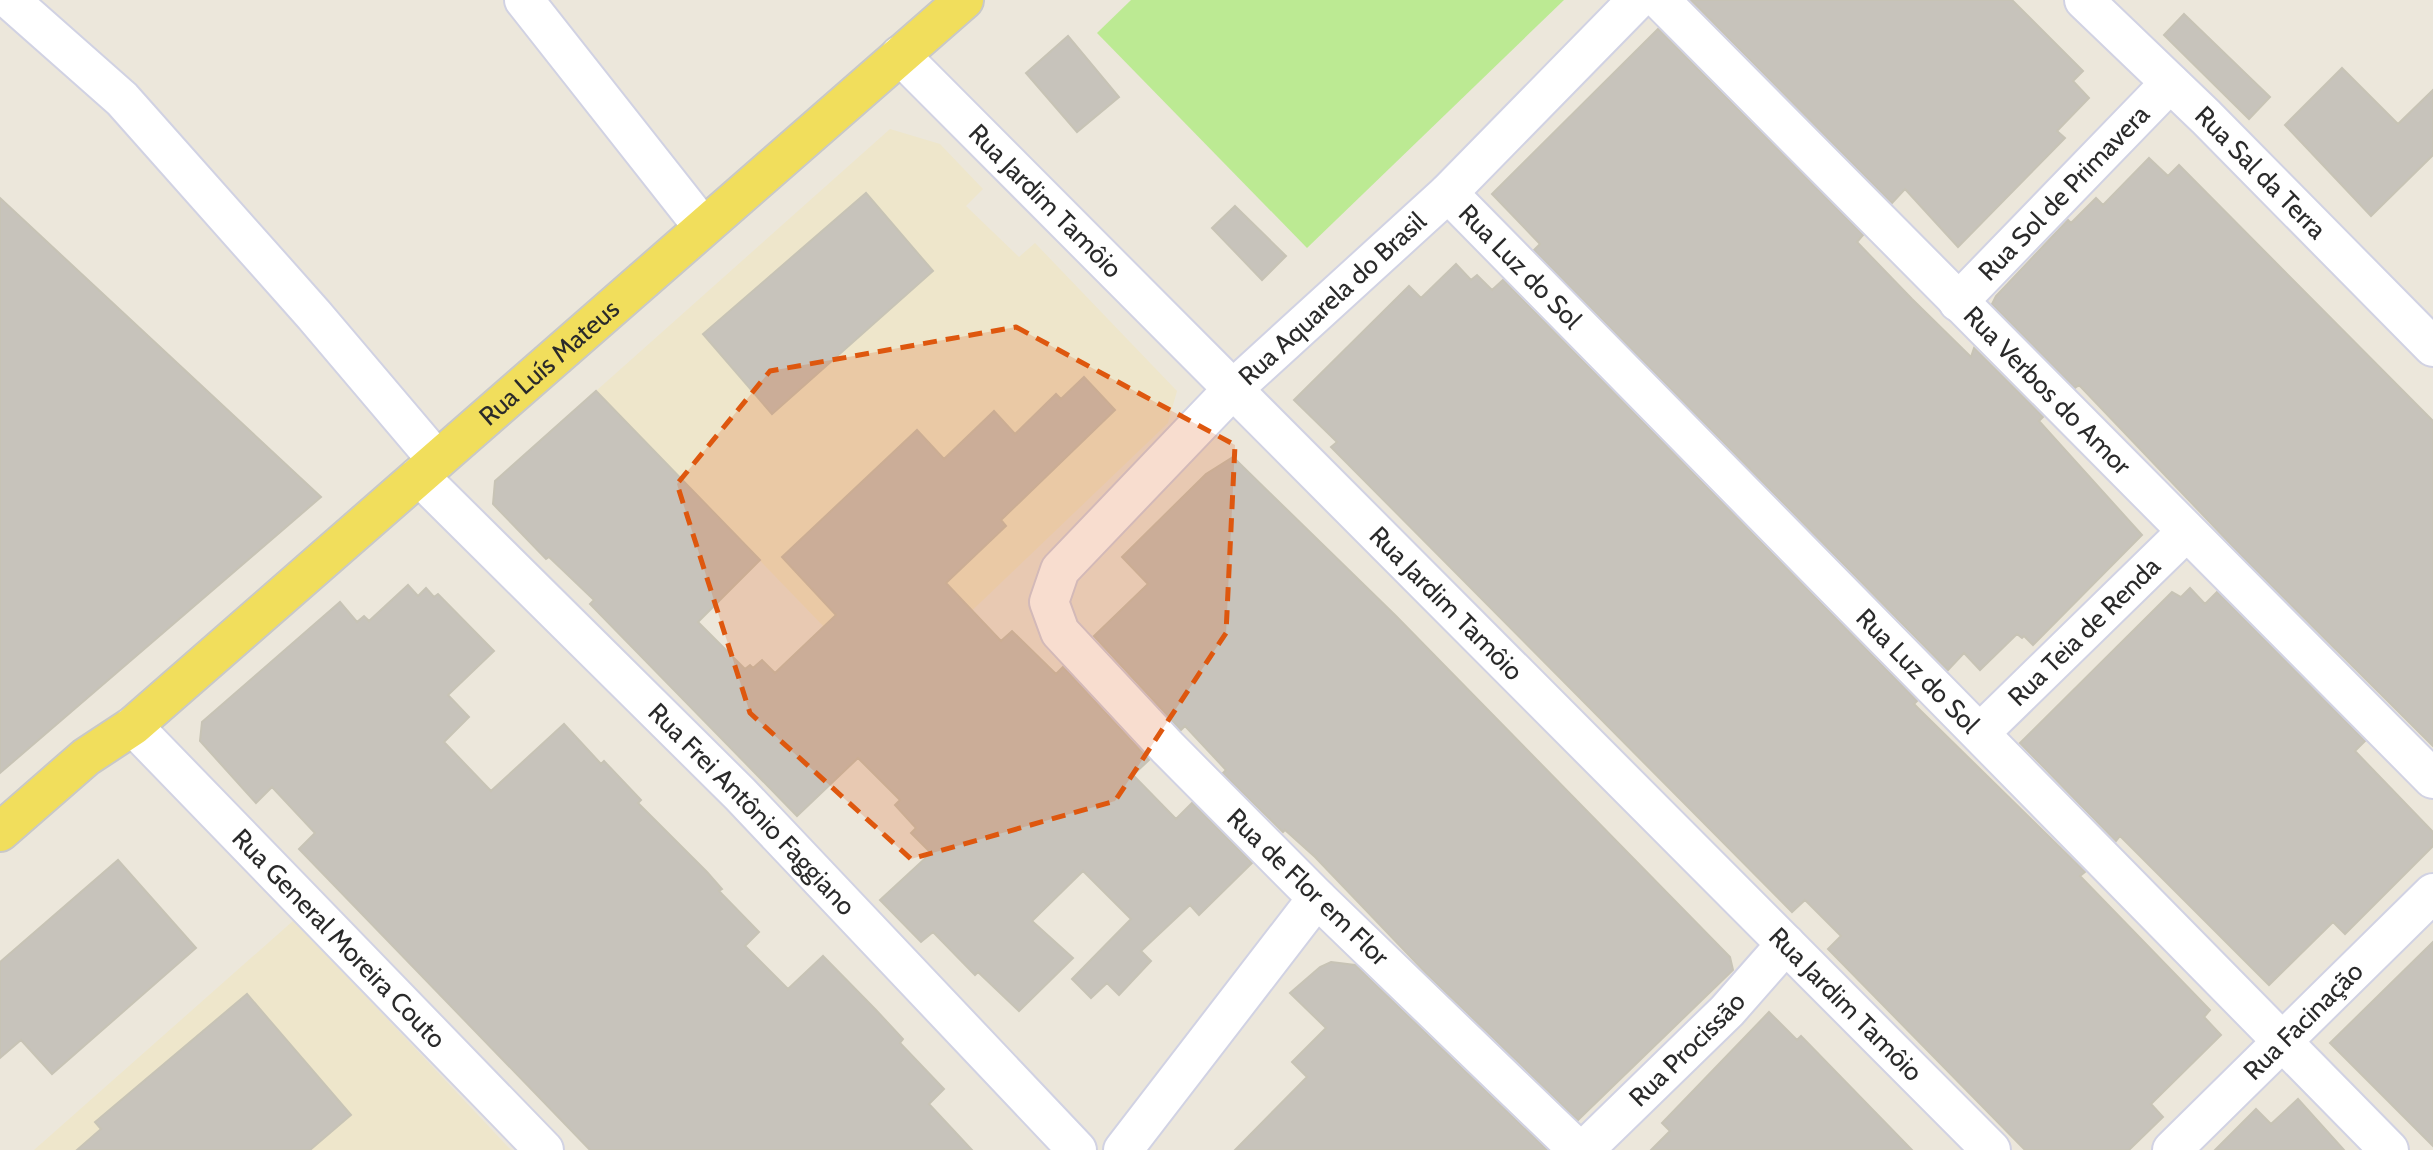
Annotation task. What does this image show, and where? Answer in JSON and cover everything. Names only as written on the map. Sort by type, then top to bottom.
[{"type":"main road","name":"Rua Luís Mateus","points":[[0,832],[86,757],[133,726],[964,0]]},
{"type":"main road","name":"Rua Luís Mateus","points":[[0,861],[105,772],[133,726]]},
{"type":"street","name":"Rua Frei Antônio Faggiano","points":[[10,0],[122,99],[331,334],[428,468],[1077,1150]]},
{"type":"street","points":[[524,0],[703,228]]},
{"type":"street","name":"Rua Aquarela do Brasil","points":[[1052,611],[1050,596],[1060,570],[1233,389],[1448,192],[1637,0]]},
{"type":"street","name":"Rua Verbos do Amor","points":[[1660,0],[2433,779]]},
{"type":"street","name":"Rua Sal da Terra","points":[[2084,0],[2433,347]]},
{"type":"street","name":"Rua Jardim Tamôio","points":[[900,55],[1991,1150]]},
{"type":"street","name":"Rua Sol de Primavera","points":[[1958,302],[2170,83]]},
{"type":"street","name":"Rua Luz do Sol","points":[[1448,192],[2389,1150]]},
{"type":"street","name":"Rua Teia de Renda","points":[[1981,732],[2186,532]]},
{"type":"street","name":"Rua de Flor em Flor","points":[[1052,611],[1060,632],[1167,747],[1317,898],[1578,1150]]},
{"type":"street","name":"Rua General Moreira Couto","points":[[133,726],[544,1150]]},
{"type":"street","name":"Rua Facinação","points":[[2172,1150],[2433,893]]},
{"type":"street","points":[[1123,1150],[1317,898]]},
{"type":"street","name":"Rua Procissão","points":[[1584,1150],[1727,1011],[1786,944]]},
{"type":"highlighted area","points":[[1016,327],[1235,445],[1226,633],[1115,801],[911,859],[750,713],[677,484],[770,371]]},
{"type":"shaded area","points":[[890,129],[940,144],[983,189],[966,206],[1019,257],[1035,243],[1177,391],[1168,423],[887,692],[596,391]]},
{"type":"shaded area","points":[[294,920],[511,1150],[34,1150]]},
{"type":"green space","points":[[1131,0],[1564,0],[1307,248],[1097,33]]},
{"type":"building","points":[[1691,0],[2012,0],[2083,71],[2073,81],[2089,98],[2057,131],[2065,138],[1958,247],[1905,189],[1892,203]]},
{"type":"building","points":[[2184,14],[2270,97],[2249,119],[2164,35]]},
{"type":"building","points":[[1658,29],[1863,235],[1857,242],[1912,299],[1971,357],[1974,348],[2043,417],[2039,421],[2142,535],[2033,645],[2024,636],[2022,638],[2017,634],[1980,670],[1964,653],[1948,670],[1534,250],[1540,244],[1492,194]]},
{"type":"building","points":[[1068,36],[1119,97],[1077,132],[1026,73]]},
{"type":"building","points":[[2342,68],[2398,124],[2433,90],[2433,155],[2371,216],[2285,125]]},
{"type":"building","points":[[2149,158],[2168,176],[2179,165],[2433,421],[2433,746],[2243,557],[2079,385],[2075,388],[1992,304],[1996,296],[2068,220],[2071,223],[2096,198],[2103,205]]},
{"type":"building","points":[[866,193],[933,271],[772,414],[703,334]]},
{"type":"building","points":[[0,198],[321,497],[0,773]]},
{"type":"building","points":[[1235,206],[1286,256],[1262,280],[1212,228]]},
{"type":"building","points":[[1456,264],[1471,280],[1477,275],[1492,290],[1503,280],[1917,701],[1914,704],[2085,872],[2080,876],[2210,1010],[2204,1017],[2221,1035],[2151,1104],[2163,1117],[2129,1150],[2025,1150],[1828,949],[1841,936],[1805,900],[1792,912],[1331,447],[1337,442],[1294,400],[1409,286],[1421,298]]},
{"type":"building","points":[[1084,377],[1115,410],[1001,520],[1006,526],[946,583],[1001,641],[1012,631],[1056,674],[1063,667],[1149,760],[1133,775],[1176,819],[1192,803],[1252,863],[1199,915],[1190,905],[1141,951],[1151,961],[1119,995],[1107,983],[1091,998],[1072,979],[1131,919],[1083,871],[1032,921],[1073,958],[1019,1011],[978,972],[975,975],[933,932],[921,942],[880,900],[931,853],[911,833],[916,828],[895,805],[900,800],[858,758],[797,816],[590,604],[594,600],[549,557],[546,559],[493,504],[495,481],[596,391],[760,560],[698,622],[745,669],[750,665],[753,668],[762,660],[775,673],[836,615],[782,557],[917,430],[944,459],[994,411],[1015,434],[1056,394],[1061,399]]},
{"type":"building","points":[[1233,457],[1396,616],[1730,957],[1733,970],[1578,1120],[1426,973],[1315,857],[1285,830],[1283,832],[1223,773],[1226,770],[1185,726],[1181,730],[1094,636],[1148,584],[1122,557],[1206,474]]},
{"type":"building","points":[[408,585],[418,596],[426,588],[434,597],[438,594],[494,651],[448,695],[469,717],[444,742],[491,791],[564,724],[601,764],[604,761],[641,800],[638,803],[707,872],[722,889],[719,891],[759,932],[745,946],[788,989],[823,956],[876,1010],[903,1039],[900,1043],[944,1089],[929,1104],[972,1150],[590,1150],[299,849],[315,833],[272,787],[256,803],[200,741],[202,722],[340,602],[357,622],[364,616],[369,621]]},
{"type":"building","points":[[2190,588],[2205,604],[2217,592],[2365,741],[2355,751],[2433,832],[2433,846],[2345,934],[2333,922],[2269,985],[2120,836],[2116,841],[2020,743],[2172,592],[2181,597]]},
{"type":"building","points":[[118,860],[196,948],[52,1074],[21,1040],[0,1058],[0,962]]},
{"type":"building","points":[[2433,942],[2433,1146],[2330,1043]]},
{"type":"building","points":[[1331,962],[1355,965],[1547,1150],[1235,1150],[1307,1077],[1292,1062],[1326,1028],[1290,993],[1320,967]]},
{"type":"building","points":[[247,994],[351,1115],[310,1150],[77,1150],[101,1129],[95,1122]]},
{"type":"building","points":[[1769,1012],[1797,1040],[1801,1036],[1912,1150],[1651,1150],[1670,1131],[1662,1123]]},
{"type":"building","points":[[2298,1099],[2344,1150],[2215,1150],[2256,1109],[2271,1124]]}]
